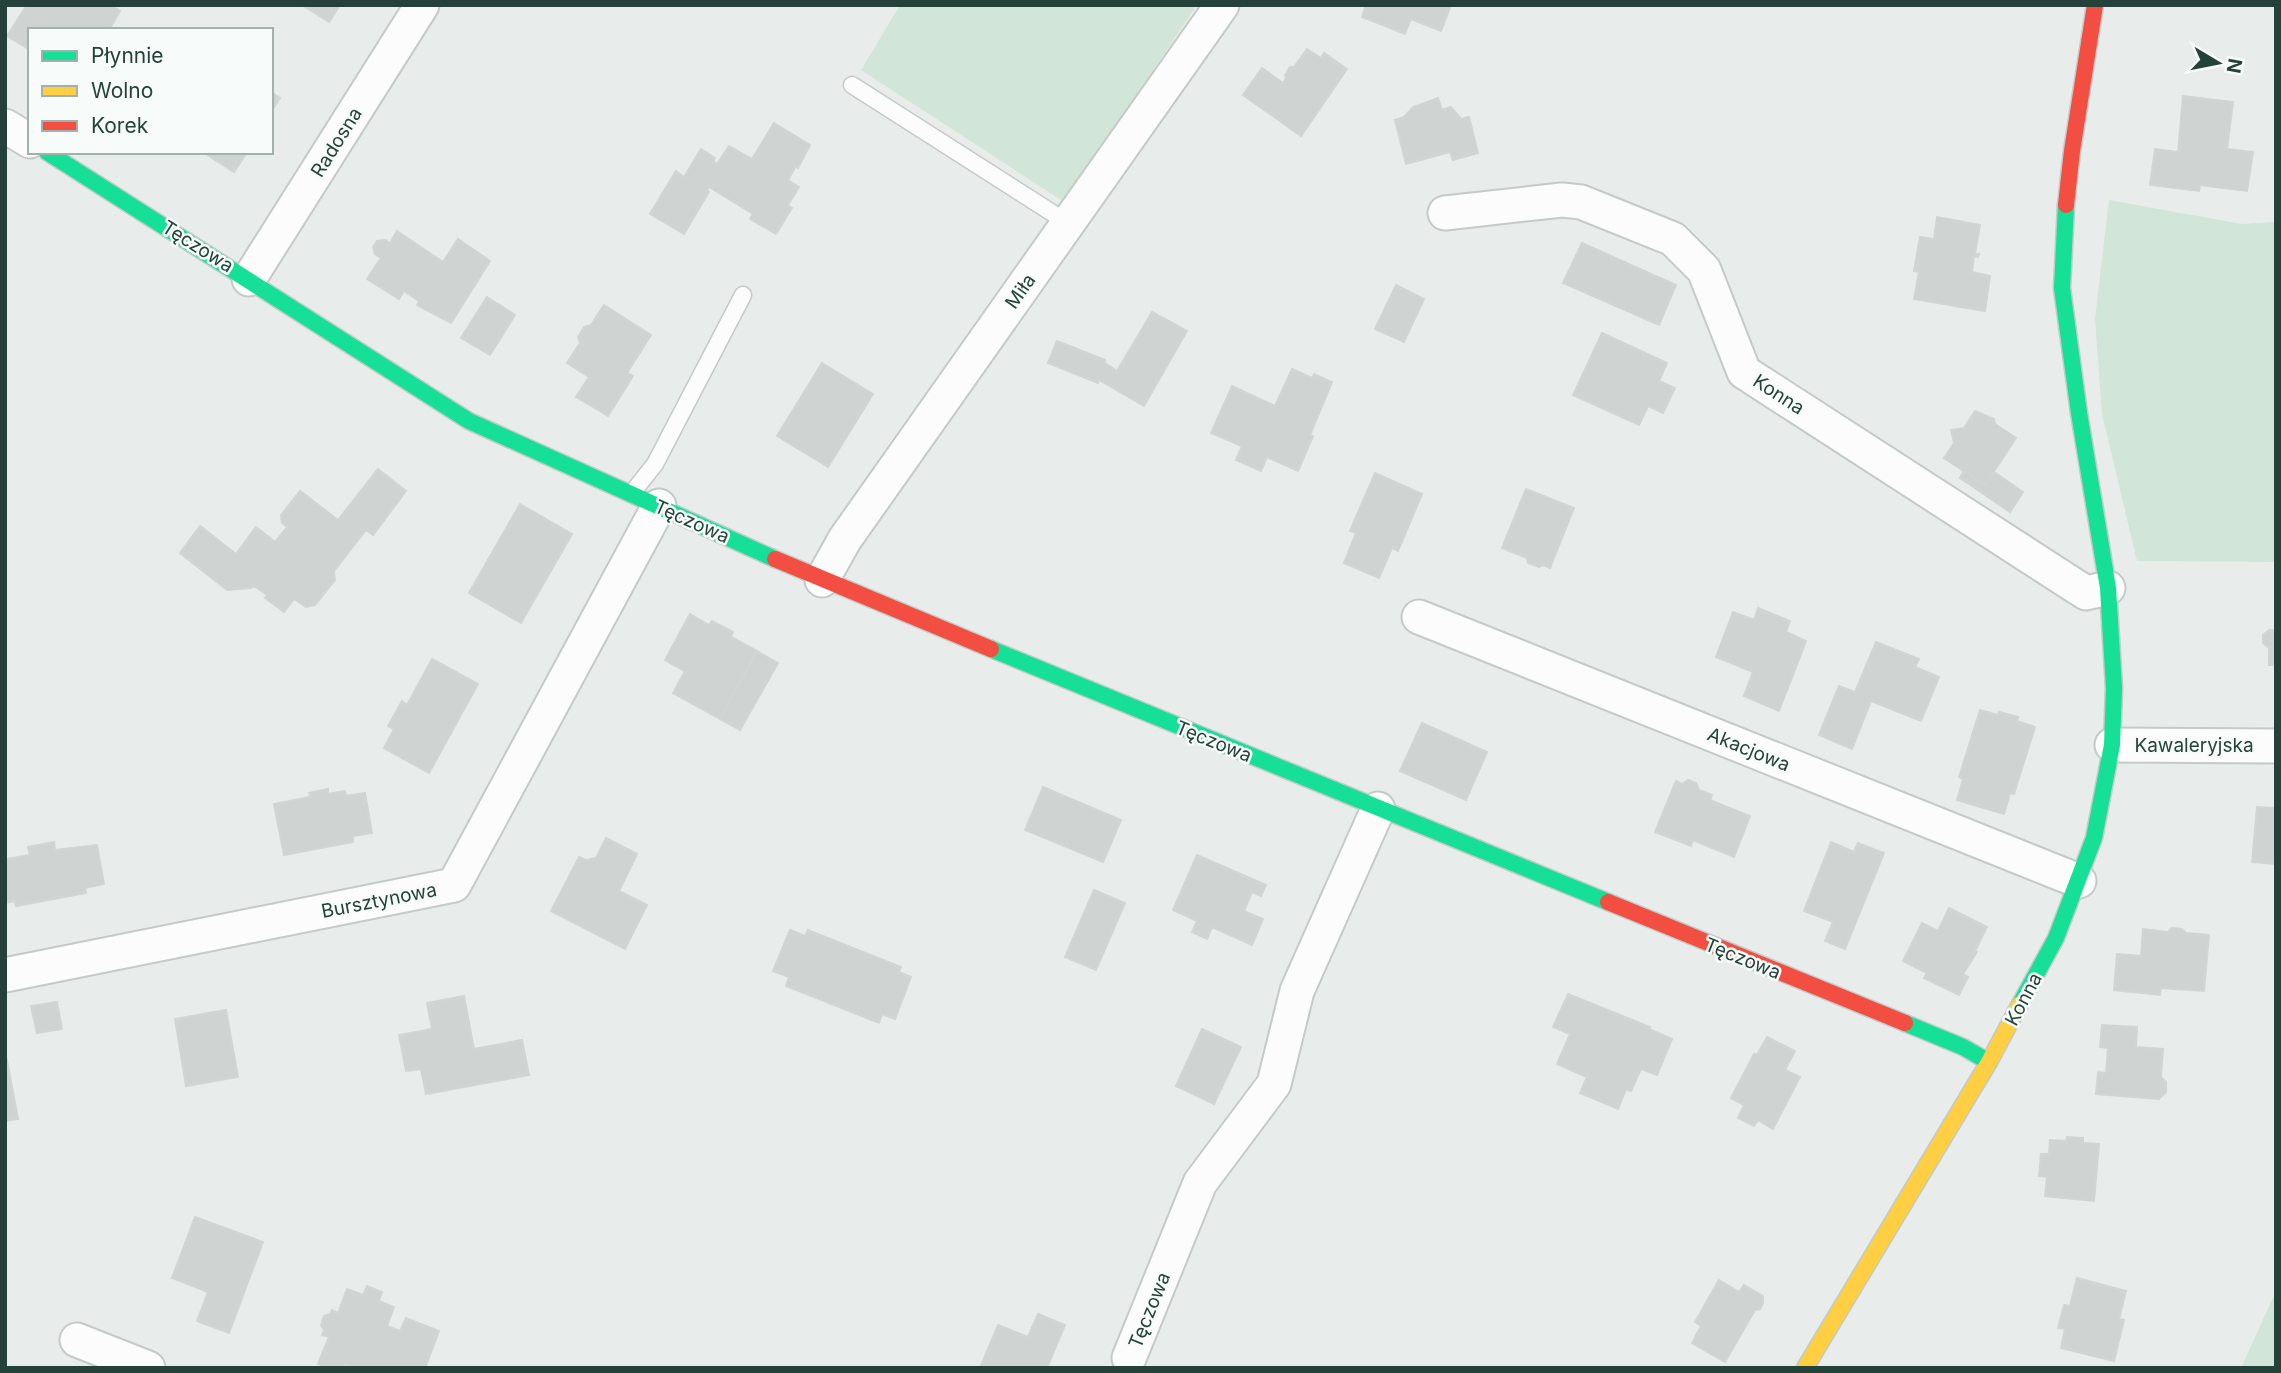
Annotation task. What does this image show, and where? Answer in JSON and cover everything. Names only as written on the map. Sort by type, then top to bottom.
[{"type":"street","name":"Radosna","points":[[250,279],[422,5]]},
{"type":"street","name":"Miła","points":[[822,580],[845,539],[1222,5]]},
{"type":"street","name":"Konna","points":[[1805,1368],[1989,1062],[2056,938],[2095,838],[2112,745],[2113,688],[2108,588],[2078,413],[2063,288],[2065,214],[2072,151],[2095,5]]},
{"type":"street","points":[[5,126],[28,140]]},
{"type":"street","name":"Tęczowa","points":[[50,154],[470,421],[822,580],[1951,1042],[1989,1062]]},
{"type":"street","name":"Konna","points":[[1445,212],[1562,200],[1581,202],[1673,239],[1704,270],[1744,372],[2086,593],[2108,588]]},
{"type":"street","name":"Bursztynowa","points":[[5,975],[454,885],[646,500]]},
{"type":"street","name":"Akacjowa","points":[[1419,617],[2079,881]]},
{"type":"street","name":"Kawaleryjska","points":[[2112,745],[2276,746]]},
{"type":"street","name":"Tęczowa","points":[[1129,1358],[1200,1183],[1274,1084],[1297,991],[1378,809]]},
{"type":"street","points":[[77,1340],[148,1368]]},
{"type":"lane","points":[[852,85],[1068,223]]},
{"type":"lane","points":[[646,500],[657,459],[744,295]]},
{"type":"green space","points":[[900,5],[1197,5],[1064,202],[861,70]]},
{"type":"green space","points":[[2109,200],[2242,224],[2276,222],[2276,562],[2137,561],[2102,414],[2095,319]]},
{"type":"green space","points":[[2276,1291],[2276,1368],[2241,1368]]},
{"type":"building","points":[[27,5],[111,5],[120,11],[110,28],[28,28],[28,49],[7,36]]},
{"type":"building","points":[[302,5],[340,5],[329,22]]},
{"type":"building","points":[[1366,5],[1451,5],[1441,31],[1411,19],[1405,34],[1362,17]]},
{"type":"building","points":[[1307,49],[1321,58],[1324,53],[1347,69],[1301,136],[1243,95],[1262,68],[1283,83],[1290,67],[1294,67]]},
{"type":"building","points":[[273,93],[280,98],[273,109]]},
{"type":"building","points":[[2183,96],[2233,102],[2227,149],[2253,152],[2247,191],[2200,185],[2199,191],[2150,185],[2155,149],[2178,152]]},
{"type":"building","points":[[1438,98],[1442,110],[1451,107],[1461,119],[1469,117],[1478,153],[1453,160],[1450,152],[1406,164],[1395,120],[1404,117],[1413,107]]},
{"type":"building","points":[[774,123],[810,145],[788,180],[799,187],[788,205],[792,208],[776,234],[750,219],[753,214],[709,187],[709,192],[684,234],[650,214],[676,171],[684,177],[701,149],[715,158],[713,162],[717,164],[729,146],[752,159]]},
{"type":"building","points":[[206,154],[246,154],[234,172]]},
{"type":"building","points":[[1937,217],[1980,225],[1975,254],[1979,254],[1978,257],[1974,256],[1972,272],[1990,276],[1985,311],[1914,299],[1919,272],[1914,271],[1920,237],[1934,239]]},
{"type":"building","points":[[397,231],[443,262],[458,239],[490,261],[451,323],[417,305],[419,301],[404,291],[399,299],[367,279],[381,258],[375,254],[373,247],[377,241],[385,240],[390,243]]},
{"type":"building","points":[[1582,243],[1676,285],[1659,325],[1563,283]]},
{"type":"building","points":[[1396,285],[1424,299],[1404,342],[1375,329]]},
{"type":"building","points":[[487,297],[515,315],[490,355],[461,338]]},
{"type":"building","points":[[604,305],[651,335],[627,373],[633,376],[608,416],[576,397],[589,377],[567,363],[580,343],[578,337],[584,327],[591,325]]},
{"type":"building","points":[[1152,312],[1187,331],[1144,406],[1099,380],[1098,383],[1048,363],[1057,341],[1105,360],[1105,363],[1117,371]]},
{"type":"building","points":[[1602,333],[1667,363],[1659,381],[1675,388],[1663,413],[1648,406],[1639,425],[1573,395]]},
{"type":"building","points":[[822,363],[873,394],[828,467],[777,436]]},
{"type":"building","points":[[1292,369],[1312,378],[1314,374],[1332,382],[1298,471],[1267,457],[1261,471],[1236,460],[1242,446],[1211,433],[1232,386],[1275,406]]},
{"type":"building","points":[[1975,411],[1994,419],[1995,424],[2016,438],[1985,485],[1944,458],[1954,443],[1951,430],[1964,428]]},
{"type":"building","points":[[378,469],[406,491],[373,535],[366,530],[334,571],[335,580],[315,605],[306,607],[294,599],[284,612],[254,586],[227,590],[180,553],[200,526],[236,554],[256,527],[275,542],[287,527],[282,523],[281,515],[300,491],[338,520]]},
{"type":"building","points":[[1964,471],[1985,485],[1994,472],[2023,492],[2010,512],[1960,478]]},
{"type":"building","points":[[1375,473],[1422,494],[1398,551],[1392,548],[1379,578],[1344,563],[1356,533],[1350,531]]},
{"type":"building","points":[[1526,489],[1574,508],[1550,568],[1528,563],[1527,558],[1502,548]]},
{"type":"building","points":[[520,504],[572,534],[521,623],[469,593]]},
{"type":"building","points":[[1758,608],[1790,621],[1786,632],[1806,641],[1779,711],[1744,696],[1753,672],[1716,657],[1733,612],[1754,620]]},
{"type":"building","points":[[690,614],[709,625],[712,621],[733,632],[731,637],[757,651],[720,719],[673,693],[685,671],[665,660]]},
{"type":"building","points":[[2269,630],[2276,630],[2276,665],[2269,665],[2269,648],[2263,643],[2263,635]]},
{"type":"building","points":[[1876,642],[1919,659],[1915,667],[1939,677],[1921,721],[1871,701],[1852,749],[1819,735],[1839,686],[1855,692]]},
{"type":"building","points":[[757,651],[778,663],[740,730],[720,719]]},
{"type":"building","points":[[432,659],[478,684],[429,773],[384,748],[394,729],[388,726],[402,701],[407,705]]},
{"type":"building","points":[[1980,710],[2018,717],[2017,721],[2035,727],[2014,794],[2010,793],[2004,814],[1957,800],[1963,779],[1959,777]]},
{"type":"building","points":[[1422,723],[1487,752],[1466,800],[1400,771]]},
{"type":"building","points":[[1688,780],[1696,783],[1699,790],[1712,795],[1710,800],[1750,816],[1734,857],[1693,840],[1691,846],[1655,832],[1676,781],[1682,784]]},
{"type":"building","points":[[1043,787],[1121,820],[1103,862],[1025,830]]},
{"type":"building","points":[[328,789],[328,794],[345,791],[346,796],[365,793],[372,833],[353,836],[353,842],[284,855],[274,804],[310,797],[309,793]]},
{"type":"building","points":[[2257,807],[2276,808],[2276,864],[2252,862]]},
{"type":"building","points":[[606,838],[637,854],[619,891],[647,905],[625,949],[551,911],[579,857],[586,860],[596,858]]},
{"type":"building","points":[[54,842],[55,850],[97,845],[104,884],[85,888],[86,893],[16,906],[15,901],[5,903],[7,859],[30,855],[28,847]]},
{"type":"building","points":[[1831,842],[1854,852],[1858,843],[1884,853],[1845,949],[1825,941],[1833,922],[1804,911]]},
{"type":"building","points":[[1197,855],[1266,885],[1261,896],[1252,892],[1244,911],[1263,919],[1252,945],[1212,927],[1207,939],[1192,932],[1197,921],[1173,910]]},
{"type":"building","points":[[1094,890],[1125,903],[1096,970],[1065,957]]},
{"type":"building","points":[[1949,908],[1987,927],[1975,951],[1977,952],[1963,974],[1968,977],[1959,995],[1924,978],[1927,973],[1903,961],[1922,923],[1938,931]]},
{"type":"building","points":[[2172,928],[2182,929],[2186,933],[2209,935],[2204,991],[2161,988],[2160,995],[2114,990],[2117,954],[2141,956],[2143,929],[2168,932]]},
{"type":"building","points":[[790,930],[805,936],[808,930],[901,967],[899,972],[911,977],[895,1019],[882,1014],[879,1023],[786,986],[789,977],[773,971]]},
{"type":"building","points":[[1568,994],[1650,1027],[1649,1029],[1672,1039],[1657,1075],[1641,1069],[1631,1091],[1626,1089],[1618,1109],[1580,1093],[1587,1077],[1557,1064],[1570,1034],[1553,1027]]},
{"type":"building","points":[[464,996],[474,1049],[522,1040],[529,1075],[426,1094],[421,1069],[406,1071],[399,1035],[432,1029],[427,1003]]},
{"type":"building","points":[[57,1002],[62,1029],[37,1033],[31,1006]]},
{"type":"building","points":[[226,1010],[238,1077],[186,1086],[175,1019]]},
{"type":"building","points":[[2102,1025],[2137,1027],[2136,1047],[2163,1049],[2161,1077],[2166,1082],[2166,1092],[2159,1099],[2096,1094],[2098,1072],[2106,1073],[2108,1048],[2100,1047]]},
{"type":"building","points":[[1202,1029],[1241,1047],[1214,1104],[1176,1086]]},
{"type":"building","points":[[1767,1037],[1795,1051],[1785,1070],[1800,1077],[1773,1129],[1758,1120],[1754,1126],[1738,1118],[1744,1105],[1731,1098],[1754,1054],[1757,1055]]},
{"type":"building","points":[[5,1050],[18,1119],[5,1121]]},
{"type":"building","points":[[2067,1137],[2083,1138],[2083,1143],[2099,1144],[2094,1201],[2045,1196],[2047,1177],[2039,1176],[2041,1154],[2049,1154],[2050,1140],[2066,1141]]},
{"type":"building","points":[[195,1217],[263,1242],[229,1333],[197,1321],[208,1292],[172,1278]]},
{"type":"building","points":[[2077,1278],[2126,1291],[2119,1319],[2124,1320],[2114,1361],[2061,1348],[2065,1329],[2058,1328],[2064,1305],[2070,1306]]},
{"type":"building","points":[[1719,1280],[1739,1292],[1744,1285],[1763,1296],[1760,1309],[1755,1310],[1725,1362],[1692,1343],[1701,1326],[1695,1322]]},
{"type":"building","points":[[367,1286],[382,1292],[379,1301],[394,1307],[387,1326],[400,1331],[406,1318],[439,1331],[425,1368],[354,1368],[345,1364],[344,1368],[328,1368],[318,1364],[329,1337],[322,1335],[324,1316],[332,1310],[338,1313],[347,1289],[363,1295]]},
{"type":"building","points":[[1038,1314],[1065,1325],[1047,1368],[980,1368],[998,1325],[1028,1337]]},
{"type":"traffic: fast","points":[[50,154],[469,421],[775,559]]},
{"type":"traffic: fast","points":[[2020,1004],[2056,938],[2094,838],[2112,745],[2114,688],[2108,588],[2079,413],[2062,288],[2066,205]]},
{"type":"traffic: fast","points":[[991,649],[1608,902]]},
{"type":"traffic: fast","points":[[1905,1023],[1963,1047],[1989,1062]]},
{"type":"traffic: slow","points":[[1805,1368],[1989,1062],[2020,1004]]},
{"type":"traffic: jam","points":[[2066,205],[2095,5]]},
{"type":"traffic: jam","points":[[775,559],[991,649]]},
{"type":"traffic: jam","points":[[1608,902],[1905,1023]]}]
